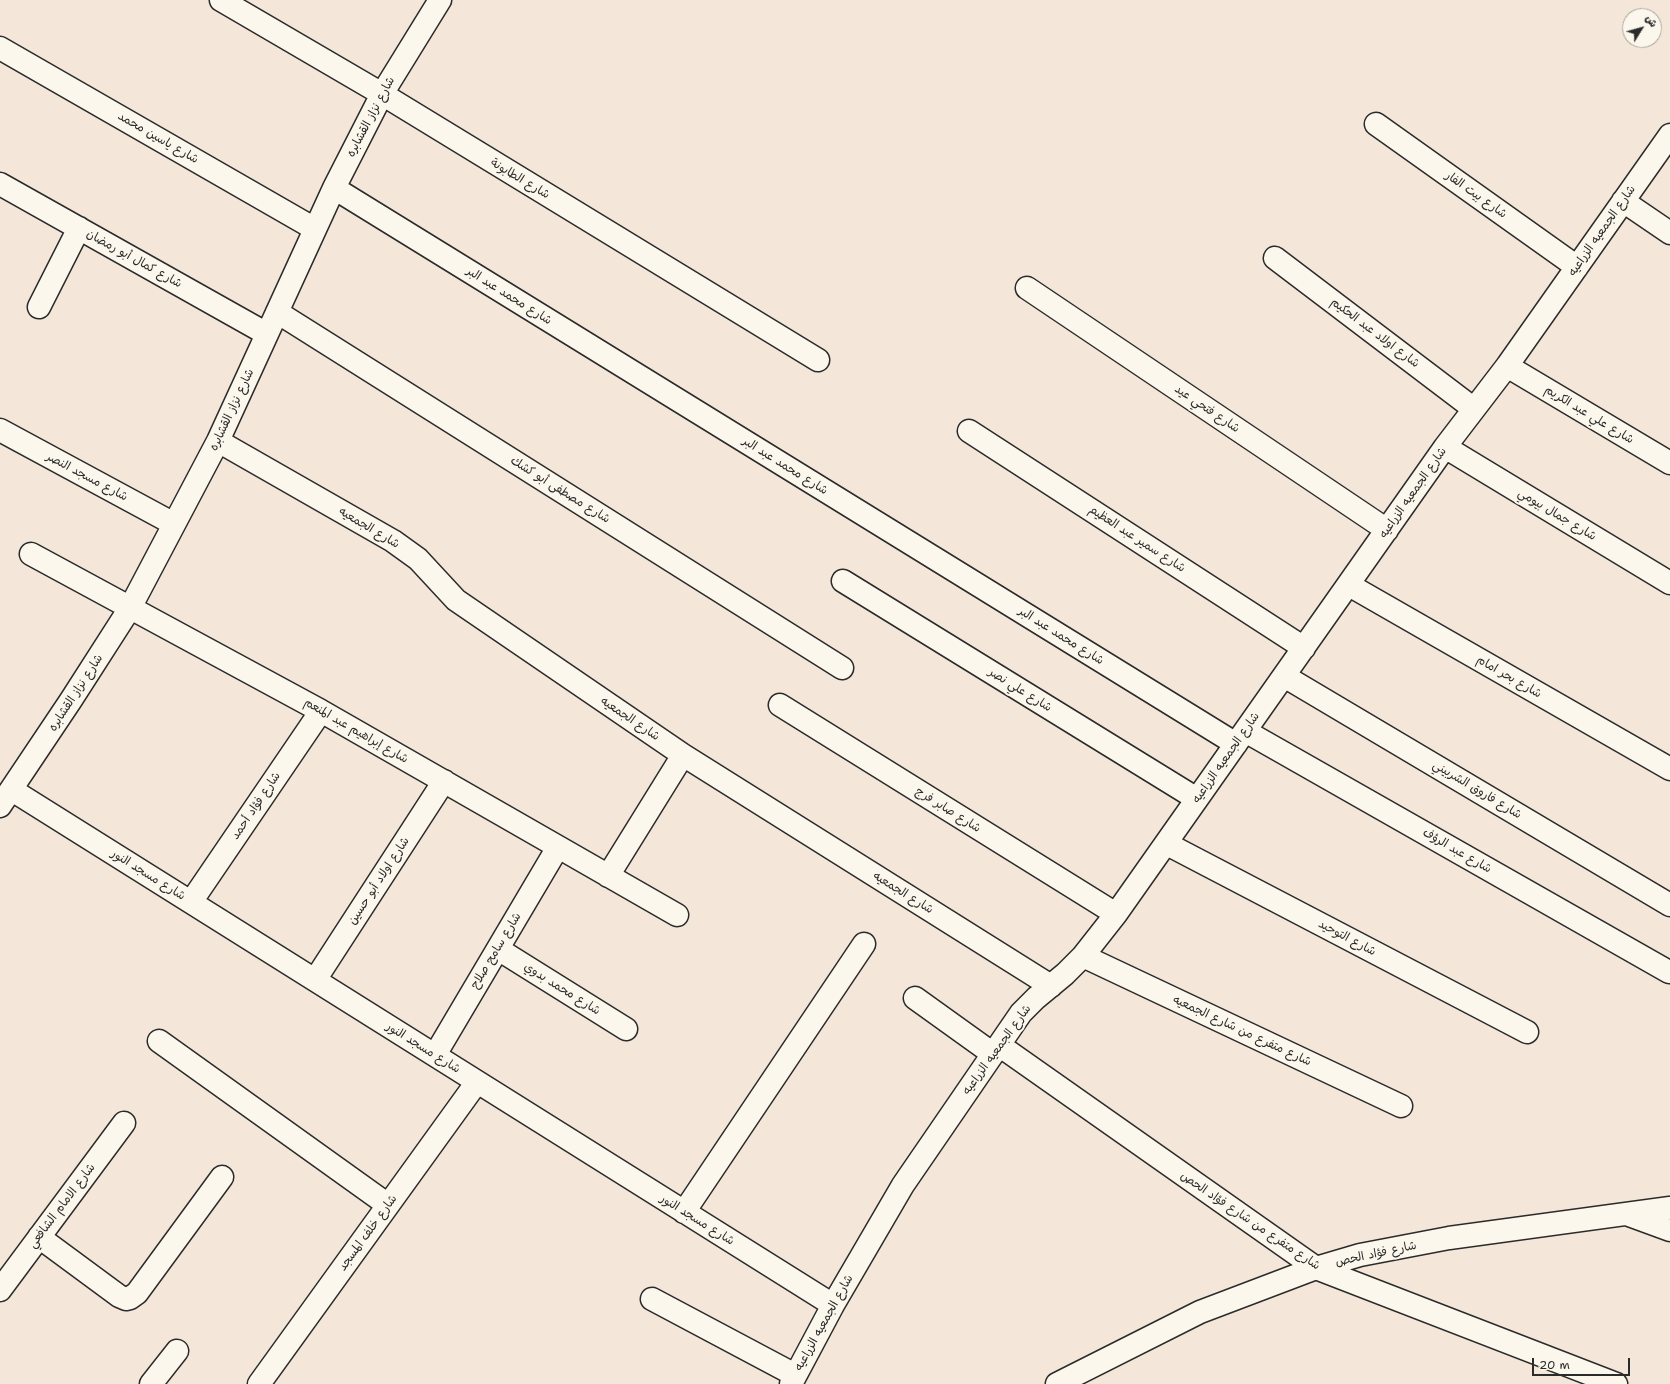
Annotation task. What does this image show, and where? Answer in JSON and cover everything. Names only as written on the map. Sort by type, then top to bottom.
[{"type":"street","name":"شارع الطابونة","points":[[221,0],[382,94],[818,360]]},
{"type":"street","name":"شارع نزاز القشابره","points":[[6,798],[130,608],[218,441],[334,188],[382,94],[440,0]]},
{"type":"street","name":"شارع ياسين محمد","points":[[0,48],[315,229]]},
{"type":"street","name":"شارع بيت الفار","points":[[1376,124],[1577,266]]},
{"type":"street","name":"شارع الجمعيه الزراعيه","points":[[793,1379],[833,1305],[903,1185],[1021,1013],[1083,956],[1116,914],[1445,447],[1507,366],[1670,135]]},
{"type":"street","name":"شارع كمال أبو رمضان","points":[[0,184],[267,334]]},
{"type":"street","name":"شارع محمد عبد البر","points":[[334,188],[1240,738]]},
{"type":"street","points":[[1623,201],[1670,233]]},
{"type":"street","points":[[39,307],[79,228]]},
{"type":"street","name":"شارع اولاد عبد الحكيم","points":[[1275,258],[1474,409]]},
{"type":"street","name":"شارع فتحي عيد","points":[[1027,288],[1387,530]]},
{"type":"street","name":"شارع مصطفى أبو كشك","points":[[277,312],[842,668]]},
{"type":"street","name":"شارع علي عبد الكريم","points":[[1507,366],[1670,463]]},
{"type":"street","name":"شارع مسجد النصر","points":[[0,430],[174,524]]},
{"type":"street","name":"شارع سمير عبد العظيم","points":[[969,431],[1304,648]]},
{"type":"street","name":"شارع الجمعيه","points":[[218,441],[393,541],[418,559],[456,600],[683,755],[1051,986]]},
{"type":"street","name":"شارع جمال بيومي","points":[[1445,447],[1670,583]]},
{"type":"street","name":"شارع إبراهيم عبد المنعم","points":[[31,554],[321,711],[677,915]]},
{"type":"street","name":"شارع علي نصر","points":[[844,581],[1197,799]]},
{"type":"street","name":"شارع بحر امام","points":[[1349,585],[1670,769]]},
{"type":"street","name":"شارع فاروق الشربيني","points":[[1284,676],[1670,905]]},
{"type":"street","name":"شارع صابر فرج","points":[[780,705],[1116,914]]},
{"type":"street","name":"شارع فؤاد أحمد","points":[[191,902],[321,711]]},
{"type":"street","name":"شارع عبد الرؤف","points":[[1240,738],[1669,972]]},
{"type":"street","points":[[608,876],[683,755]]},
{"type":"street","name":"شارع اولاد أبو حسين","points":[[315,980],[444,781]]},
{"type":"street","name":"شارع مسجد النور","points":[[6,798],[191,902],[833,1305]]},
{"type":"street","name":"شارع التوحيد","points":[[1166,844],[1527,1032]]},
{"type":"street","name":"شارع سامح صلاح","points":[[435,1055],[558,847]]},
{"type":"street","points":[[684,1212],[864,944]]},
{"type":"street","name":"شارع محمد بدوي","points":[[498,949],[626,1029]]},
{"type":"street","name":"شارع متفرع من شارع الجمعيه","points":[[1083,956],[1401,1106]]},
{"type":"street","name":"شارع متفرع من شارع فؤاد الحص","points":[[915,998],[996,1050],[1316,1268],[1616,1384]]},
{"type":"street","points":[[159,1041],[388,1205]]},
{"type":"street","name":"شارع خلف المسجد","points":[[259,1384],[477,1082]]},
{"type":"street","name":"شارع الامام الشافعي","points":[[0,1290],[124,1123]]},
{"type":"street","points":[[39,1238],[119,1296],[126,1299],[130,1298],[137,1293],[222,1178]]},
{"type":"street","name":"شارع فؤاد الحص","points":[[1057,1384],[1200,1312],[1316,1268],[1360,1255],[1449,1238],[1670,1208]]},
{"type":"street","points":[[1626,1214],[1670,1230]]},
{"type":"street","points":[[652,1299],[793,1379]]},
{"type":"street","points":[[151,1384],[177,1351]]}]
